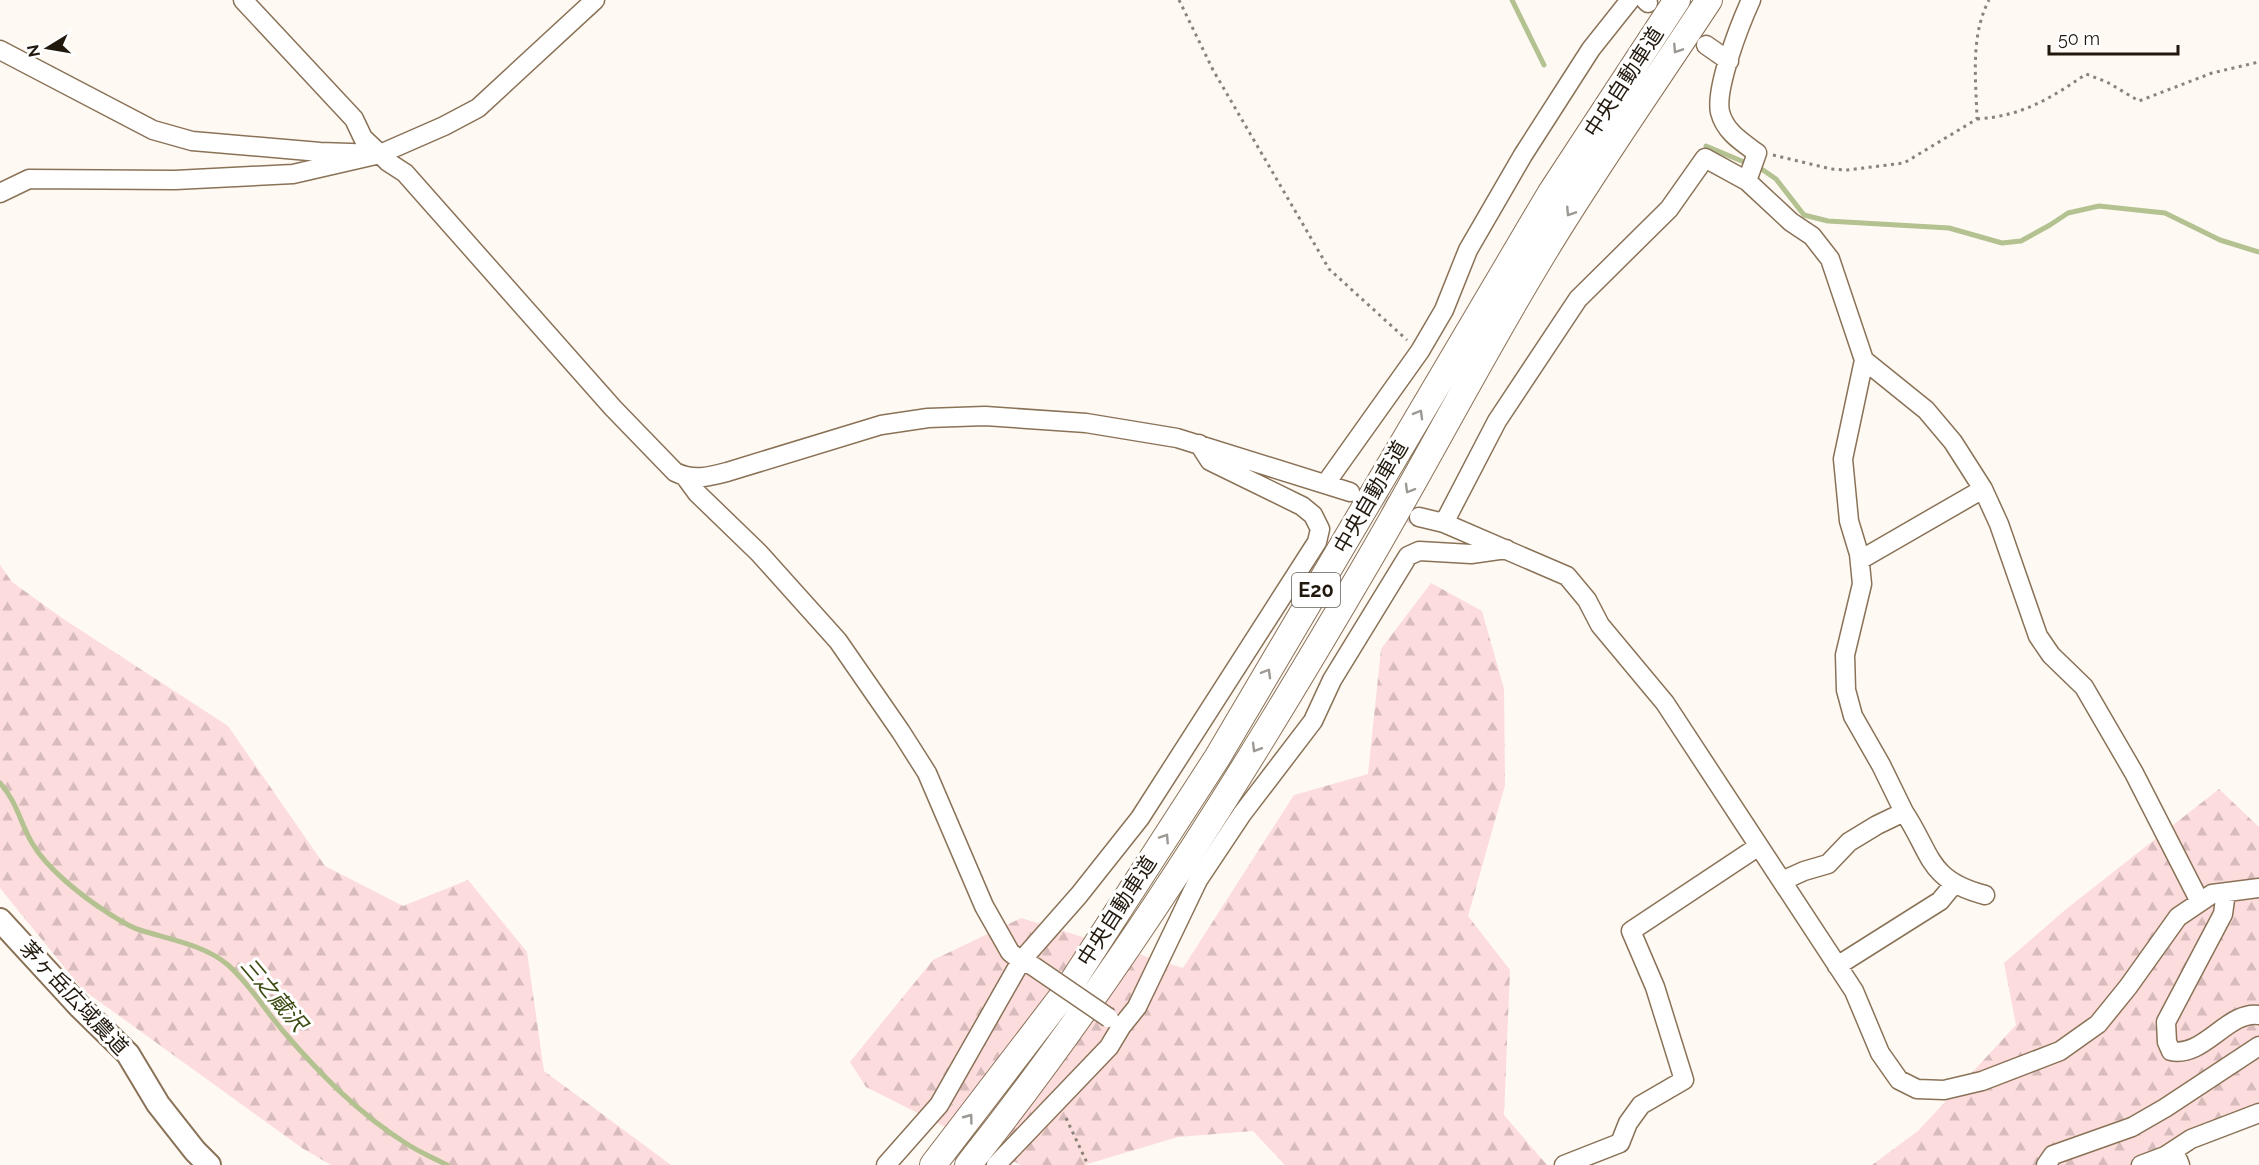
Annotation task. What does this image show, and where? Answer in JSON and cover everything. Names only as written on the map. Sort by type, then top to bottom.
[{"type":"highway","name":"中央自動車道","points":[[933,1165],[1067,990],[1217,758],[1550,194],[1677,0]]},
{"type":"highway","name":"中央自動車道","points":[[968,1165],[1003,1121],[1132,941],[1242,770],[1363,569],[1539,261],[1709,0]]},
{"type":"main road","name":"茅ヶ岳広域農道","points":[[0,920],[80,1007],[128,1054],[158,1104],[209,1165]]},
{"type":"street","points":[[243,0],[354,119],[363,138],[388,162],[405,172],[613,408],[759,553],[838,641],[902,732],[927,773],[984,906],[1010,952],[1115,1023]]},
{"type":"street","points":[[0,193],[29,179],[175,180],[293,174],[380,154],[444,126],[478,108],[595,0]]},
{"type":"street","points":[[1747,181],[1757,153],[1732,135],[1720,112],[1722,86],[1735,35],[1751,0]]},
{"type":"street","points":[[1326,483],[1420,351],[1444,310],[1468,250],[1523,155],[1591,49],[1641,1]]},
{"type":"street","points":[[1706,45],[1729,61]]},
{"type":"street","points":[[0,50],[153,130],[192,141],[320,152],[380,154]]},
{"type":"street","points":[[1444,523],[1497,421],[1578,299],[1669,209],[1705,158],[1747,181],[1791,222],[1812,236],[1830,258],[1864,360],[1843,459],[1849,521],[1860,560],[1862,584],[1845,655],[1846,690],[1853,716],[1914,827],[1927,857],[1954,885],[1985,895]]},
{"type":"street","points":[[1864,360],[1926,410],[1953,442],[1983,489],[1999,524],[2038,636],[2051,655],[2084,687],[2134,773],[2200,902]]},
{"type":"street","points":[[686,478],[702,478],[727,472],[881,425],[928,418],[985,416],[1086,423],[1177,438],[1350,492]]},
{"type":"street","points":[[886,1165],[939,1106],[1027,963],[1140,818],[1317,542],[1320,529],[1313,515],[1302,506],[1210,461],[1198,444]]},
{"type":"street","points":[[1860,560],[1983,489]]},
{"type":"street","points":[[1419,517],[1444,523],[1567,576],[1587,600],[1600,625],[1665,703],[1854,991],[1881,1053],[1899,1080],[1917,1089],[1944,1090],[1982,1081],[2060,1051],[2098,1024],[2128,987],[2178,917],[2212,894],[2259,888]]},
{"type":"street","points":[[996,1165],[1109,1047],[1115,1023],[1137,1007],[1198,879],[1242,814],[1313,721],[1332,680],[1408,556],[1419,551],[1471,554],[1506,549]]},
{"type":"street","points":[[1782,881],[1828,864],[1849,842],[1904,812]]},
{"type":"street","points":[[1564,1165],[1620,1143],[1628,1123],[1641,1105],[1684,1080],[1654,987],[1631,931],[1759,846]]},
{"type":"street","points":[[1838,966],[1941,901],[1954,885]]},
{"type":"street","points":[[2226,892],[2223,914],[2166,1022],[2167,1042],[2171,1051],[2188,1052],[2245,1016],[2259,1016]]},
{"type":"street","points":[[2046,1165],[2053,1155],[2132,1127],[2259,1046]]},
{"type":"street","points":[[2141,1165],[2172,1160],[2191,1138],[2259,1113]]},
{"type":"path","points":[[1179,0],[1213,70],[1329,269],[1420,351]]},
{"type":"path","points":[[1977,119],[1976,43],[1989,0]]},
{"type":"path","points":[[1757,153],[1831,169],[1847,170],[1904,163],[1977,119],[2000,118],[2025,110],[2054,96],[2086,74],[2107,82],[2139,101],[2212,74],[2259,62]]},
{"type":"path","points":[[1058,1101],[1088,1165]]},
{"type":"green space","points":[[0,565],[12,582],[62,618],[228,726],[325,866],[403,906],[468,880],[527,952],[544,1071],[671,1165],[331,1165],[302,1148],[82,989],[0,888]]},
{"type":"green space","points":[[1431,583],[1482,611],[1504,689],[1505,785],[1468,916],[1510,970],[1504,1115],[1547,1165],[1285,1165],[1253,1131],[1178,1137],[1084,1165],[1021,1165],[866,1087],[850,1062],[933,960],[1021,918],[1183,968],[1294,795],[1368,774],[1381,649]]},
{"type":"green space","points":[[2219,789],[2259,827],[2259,1108],[2169,1165],[1872,1165],[1918,1131],[2016,1025],[2004,963],[2065,910]]},
{"type":"waterway","points":[[1512,0],[1544,65]]},
{"type":"waterway","points":[[1706,146],[1763,170],[1776,179],[1804,215],[1828,221],[1949,228],[2002,243],[2021,241],[2068,213],[2099,206],[2165,213],[2220,240],[2259,252]]},
{"type":"waterway","name":"三之蔵沢","points":[[0,783],[10,797],[32,843],[47,863],[66,882],[128,925],[197,948],[219,958],[243,980],[311,1063],[356,1106],[416,1150],[447,1165]]},
{"type":"tunnel","points":[[1358,495],[1419,517]]}]
